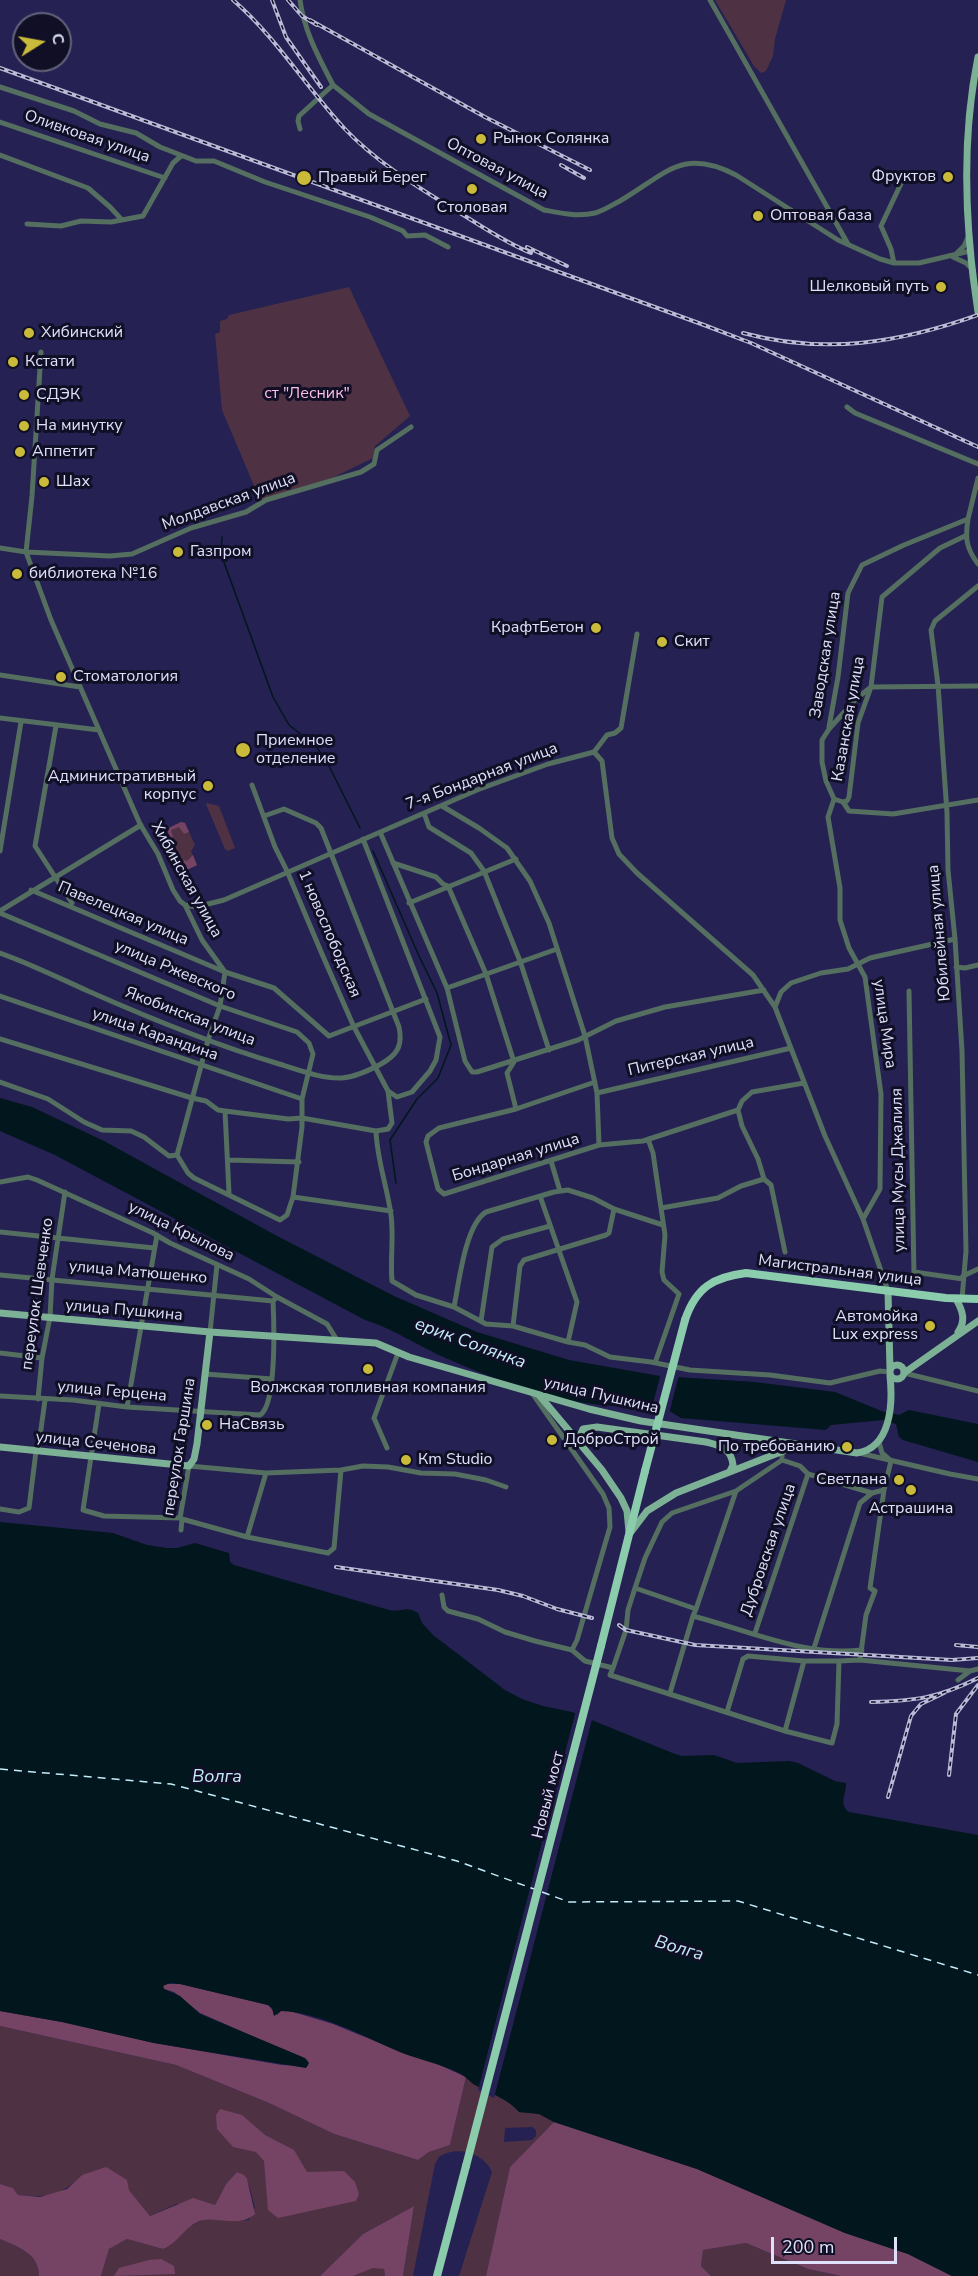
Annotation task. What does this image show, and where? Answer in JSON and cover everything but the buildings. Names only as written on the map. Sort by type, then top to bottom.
[{"type":"highway","name":"Магистральная улица","points":[[685,1320],[695,1297],[710,1283],[729,1275],[746,1273],[959,1299],[978,1299]]},
{"type":"highway","name":"Новый мост","points":[[437,2276],[685,1320]]},
{"type":"main road","points":[[978,57],[967,170],[971,268],[978,312]]},
{"type":"main road","points":[[857,1453],[873,1448],[879,1442],[884,1434],[891,1408],[888,1291]]},
{"type":"main road","points":[[950,1340],[957,1333],[963,1320],[959,1299]]},
{"type":"main road","name":"улица Пушкина","points":[[0,1313],[210,1332],[376,1343],[398,1353],[535,1394],[641,1421],[857,1453]]},
{"type":"main road","points":[[890,1373],[896,1380],[978,1321]]},
{"type":"main road","name":"переулок Гаршина","points":[[189,1466],[194,1459],[210,1332]]},
{"type":"main road","points":[[890,1373],[894,1365],[900,1365],[903,1375],[892,1400]]},
{"type":"main road","points":[[535,1394],[578,1440],[621,1498],[627,1511],[629,1534]]},
{"type":"main road","points":[[578,1440],[583,1429],[597,1426],[706,1442],[721,1446],[729,1452],[734,1465],[730,1471]]},
{"type":"main road","points":[[629,1534],[647,1511],[658,1503],[730,1471],[799,1445]]},
{"type":"main road","name":"улица Сеченова","points":[[0,1447],[189,1466]]},
{"type":"street","name":"Оптовая улица","points":[[300,0],[302,16],[333,85],[369,114],[544,210],[571,215],[597,213],[674,167],[697,161],[722,167],[849,246],[894,263],[918,263],[953,257],[970,251]]},
{"type":"street","points":[[710,0],[849,246]]},
{"type":"street","points":[[300,129],[299,116],[333,85]]},
{"type":"street","points":[[0,87],[74,111],[100,124],[136,133],[181,156],[200,162],[214,161],[265,182],[370,217],[403,231],[407,236],[425,235],[448,247]]},
{"type":"street","name":"Оливковая улица","points":[[0,122],[165,178]]},
{"type":"street","points":[[0,155],[88,188],[122,220]]},
{"type":"street","points":[[27,224],[61,226],[81,221],[122,220],[143,216],[173,163],[181,156]]},
{"type":"street","points":[[894,263],[891,249],[881,226],[906,172]]},
{"type":"street","points":[[969,235],[964,246],[953,257],[971,268]]},
{"type":"street","name":"Хибинская улица","points":[[41,352],[26,552],[36,584],[141,825],[158,854],[173,890],[185,905],[202,940],[225,972]]},
{"type":"street","points":[[847,407],[978,464]]},
{"type":"street","name":"Молдавская улица","points":[[0,548],[26,552],[110,556],[132,554],[191,528],[246,512],[267,500],[361,472],[374,464],[377,450],[411,427]]},
{"type":"street","points":[[978,478],[965,536],[967,547],[978,564]]},
{"type":"street","name":"Заводская улица","points":[[834,799],[826,781],[821,752],[838,677],[848,593],[862,565],[968,519]]},
{"type":"street","name":"Казанская улица","points":[[843,802],[849,797],[858,723],[871,687],[882,597],[940,548],[965,536]]},
{"type":"street","name":"Юбилейная улица","points":[[959,1299],[966,1251],[965,1152],[957,967],[948,870],[938,685],[931,630],[932,625],[978,586]]},
{"type":"street","points":[[637,634],[621,728],[607,735],[594,752],[602,761],[612,838],[619,854],[645,880],[753,975],[775,1006],[804,1083],[863,1219],[880,1262],[888,1291]]},
{"type":"street","points":[[0,675],[80,687]]},
{"type":"street","points":[[828,729],[856,699],[871,687],[978,686]]},
{"type":"street","points":[[0,718],[99,730]]},
{"type":"street","points":[[0,851],[21,722]]},
{"type":"street","points":[[56,726],[35,846],[72,903]]},
{"type":"street","name":"7-я Бондарная улица","points":[[185,905],[196,907],[216,902],[477,790],[548,764],[594,752]]},
{"type":"street","name":"1 новослободская","points":[[252,785],[275,847],[354,1027],[388,1091],[392,1123],[388,1129],[376,1131]]},
{"type":"street","points":[[0,795],[9,796]]},
{"type":"street","points":[[834,799],[843,802],[849,811],[893,814],[978,800]]},
{"type":"street","name":"улица Мира","points":[[834,799],[828,817],[840,888],[840,920],[849,948],[866,983],[881,1094],[880,1189],[863,1219]]},
{"type":"street","points":[[442,806],[494,838],[516,859],[530,881],[549,923],[585,1036],[597,1093],[599,1145]]},
{"type":"street","points":[[264,816],[284,808],[316,823],[321,828],[393,1012]]},
{"type":"street","points":[[424,813],[429,827],[471,853],[484,871],[520,961],[549,1050]]},
{"type":"street","points":[[0,912],[31,890],[141,825]]},
{"type":"street","points":[[380,832],[447,988],[465,1061],[472,1072],[514,1062],[585,1036],[616,1021],[665,1007],[764,990]]},
{"type":"street","points":[[363,839],[439,1030],[440,1042],[436,1060],[412,1092],[397,1097],[388,1091]]},
{"type":"street","points":[[409,903],[516,859]]},
{"type":"street","points":[[393,863],[436,877],[448,886],[486,974],[514,1062],[507,1074],[516,1109],[595,1082]]},
{"type":"street","name":"Павелецкая улица","points":[[31,890],[225,972],[274,988],[329,1036],[426,999]]},
{"type":"street","name":"улица Ржевского","points":[[0,912],[220,1006],[300,1034],[312,1051],[302,1099],[299,1162],[293,1197],[287,1215],[280,1220],[229,1193]]},
{"type":"street","points":[[775,1006],[781,992],[788,984],[820,973],[848,969],[870,958],[955,939]]},
{"type":"street","points":[[447,988],[557,949]]},
{"type":"street","name":"Якобинская улица","points":[[0,953],[27,962],[88,991],[230,1049],[309,1072],[344,1078],[376,1067],[394,1056],[399,1049],[400,1034],[393,1012]]},
{"type":"street","points":[[957,967],[978,965]]},
{"type":"street","points":[[225,972],[220,1006],[208,1040],[177,1155],[188,1173],[194,1178],[229,1193],[225,1111]]},
{"type":"street","name":"улица Мусы Джалиля","points":[[909,991],[914,1274],[963,1277]]},
{"type":"street","name":"улица Карандина","points":[[0,996],[302,1099]]},
{"type":"street","points":[[0,1039],[206,1101],[218,1110],[288,1119],[302,1118],[376,1131],[377,1148],[394,1235],[392,1281],[416,1295],[454,1307],[481,1321],[494,1325],[513,1326],[585,1345],[610,1357],[655,1363],[690,1371],[770,1375],[830,1383],[881,1371],[890,1373]]},
{"type":"street","name":"Питерская улица","points":[[597,1093],[791,1048]]},
{"type":"street","points":[[0,1082],[48,1099],[84,1122],[102,1130],[131,1131],[144,1137],[169,1156],[177,1155]]},
{"type":"street","points":[[785,1252],[771,1185],[764,1179],[758,1159],[742,1126],[738,1110],[742,1101],[752,1092],[804,1083]]},
{"type":"street","name":"Бондарная улица","points":[[516,1109],[439,1128],[428,1136],[426,1142],[438,1189],[444,1194],[599,1145],[648,1139],[738,1110]]},
{"type":"street","points":[[648,1139],[653,1153],[665,1235],[662,1272],[664,1280],[679,1294],[655,1363]]},
{"type":"street","points":[[228,1160],[299,1162]]},
{"type":"street","points":[[551,1161],[560,1191]]},
{"type":"street","name":"улица Крылова","points":[[0,1182],[28,1177],[157,1235],[249,1279],[275,1299],[330,1326],[337,1340]]},
{"type":"street","points":[[661,1208],[718,1198],[741,1186],[764,1179]]},
{"type":"street","points":[[454,1307],[470,1236],[479,1217],[486,1212],[568,1190],[663,1225]]},
{"type":"street","name":"переулок Шевченко","points":[[38,1399],[65,1192]]},
{"type":"street","points":[[540,1196],[577,1302],[568,1342]]},
{"type":"street","points":[[293,1197],[391,1211]]},
{"type":"street","points":[[513,1326],[522,1263],[527,1259],[559,1251],[609,1233],[615,1209]]},
{"type":"street","points":[[481,1321],[492,1247],[503,1239],[550,1226]]},
{"type":"street","points":[[0,1232],[154,1248]]},
{"type":"street","points":[[127,1407],[157,1235]]},
{"type":"street","points":[[210,1332],[217,1265]]},
{"type":"street","points":[[963,1277],[978,1269]]},
{"type":"street","name":"улица Матюшенко","points":[[0,1275],[275,1299]]},
{"type":"street","points":[[205,1374],[272,1379],[275,1299]]},
{"type":"street","points":[[0,1353],[42,1358]]},
{"type":"street","points":[[387,1448],[374,1418],[398,1353]]},
{"type":"street","points":[[903,1375],[978,1391]]},
{"type":"street","name":"улица Герцена","points":[[0,1396],[257,1415],[262,1414],[266,1409],[272,1379]]},
{"type":"street","points":[[535,1394],[603,1494],[609,1508],[610,1527],[577,1641],[572,1650]]},
{"type":"street","points":[[0,1509],[20,1512],[28,1508],[45,1400]]},
{"type":"street","points":[[99,1404],[83,1510],[104,1516],[181,1518],[247,1537],[325,1554],[334,1548],[341,1470]]},
{"type":"street","points":[[879,1442],[882,1453],[891,1461]]},
{"type":"street","points":[[782,1451],[782,1460]]},
{"type":"street","points":[[857,1453],[978,1479]]},
{"type":"street","points":[[782,1460],[800,1466],[808,1474],[872,1493]]},
{"type":"street","points":[[782,1460],[736,1491],[677,1511],[662,1522],[645,1558],[628,1610],[626,1630],[610,1675],[785,1731],[834,1742],[837,1724],[838,1661]]},
{"type":"street","points":[[860,1660],[866,1615],[875,1591],[870,1588],[884,1490],[891,1461]]},
{"type":"street","points":[[189,1466],[266,1473],[341,1470],[363,1466],[388,1467],[421,1473],[455,1474],[486,1480],[506,1487]]},
{"type":"street","name":"переулок Гаршина","points":[[181,1530],[189,1466]]},
{"type":"street","points":[[247,1537],[266,1473]]},
{"type":"street","name":"Дубровская улица","points":[[755,1633],[808,1474]]},
{"type":"street","points":[[814,1648],[860,1503],[872,1493],[884,1490]]},
{"type":"street","points":[[670,1693],[693,1616],[736,1491]]},
{"type":"street","points":[[635,1588],[696,1609]]},
{"type":"street","points":[[442,1595],[444,1607],[448,1611],[478,1619],[505,1632],[572,1650],[585,1661],[613,1668]]},
{"type":"street","points":[[693,1616],[797,1646],[847,1652],[861,1650]]},
{"type":"street","points":[[727,1712],[743,1659],[748,1656],[804,1661],[860,1660],[970,1671],[978,1669]]},
{"type":"street","points":[[785,1731],[804,1661]]},
{"type":"street","points":[[957,1680],[970,1671]]},
{"type":"green space","points":[[715,0],[786,0],[775,39],[773,56],[766,71],[761,73],[754,66]]},
{"type":"green space","name":"ст \"Лесник\"","points":[[349,287],[410,416],[375,446],[373,458],[332,478],[260,500],[222,410],[215,334],[220,332],[220,321],[227,319],[229,315]]},
{"type":"green space","points":[[207,803],[219,806],[235,848],[228,851],[225,849]]},
{"type":"green space","points":[[181,822],[185,823],[195,845],[191,851],[197,865],[187,870],[182,868],[167,831],[168,828]]},
{"type":"green space","points":[[0,2026],[176,2065],[269,2103],[334,2134],[418,2160],[429,2152],[450,2145],[466,2077],[519,2112],[539,2114],[554,2122],[510,2167],[486,2276],[459,2276],[492,2172],[483,2160],[461,2151],[446,2153],[439,2157],[435,2164],[413,2276],[403,2276],[414,2206],[363,2234],[320,2276],[101,2276],[109,2249],[127,2239],[163,2249],[191,2226],[201,2221],[249,2220],[255,2207],[245,2178],[237,2172],[226,2184],[215,2205],[176,2204],[150,2216],[129,2190],[82,2175],[67,2187],[46,2196],[18,2195],[13,2188],[0,2184]],"holes":[[[532,2127],[536,2130],[536,2136],[532,2140],[504,2142],[505,2128]]]},
{"type":"green space","points":[[0,2239],[31,2256],[38,2268],[39,2276],[0,2276]]},
{"type":"green space","points":[[746,2243],[808,2269],[841,2276],[711,2276],[701,2266],[703,2250]]},
{"type":"green space","points":[[374,2267],[384,2269],[385,2276],[353,2276]]},
{"type":"shaded area","points":[[181,822],[185,823],[189,832],[184,834],[179,827],[171,830],[173,837],[171,839],[167,829]]},
{"type":"shaded area","points":[[193,855],[197,865],[183,870],[179,858],[187,861]]},
{"type":"shaded area","points":[[180,1984],[268,2005],[277,2015],[281,2011],[290,2011],[333,2024],[466,2077],[450,2145],[429,2152],[418,2160],[334,2134],[269,2103],[176,2065],[0,2026],[0,2011],[62,2022],[154,2043],[282,2065],[308,2066],[307,2060],[200,2013],[174,1992],[164,1989],[163,1986]]},
{"type":"shaded area","points":[[220,2109],[242,2115],[265,2135],[294,2150],[307,2172],[344,2171],[355,2182],[359,2194],[356,2201],[278,2218],[268,2210],[264,2161],[256,2152],[233,2147],[217,2129],[216,2115]]},
{"type":"shaded area","points":[[554,2122],[697,2169],[845,2233],[908,2254],[952,2276],[841,2276],[808,2269],[746,2243],[703,2250],[701,2266],[711,2276],[486,2276],[510,2167]]},
{"type":"shaded area","points":[[106,2167],[127,2180],[129,2190],[150,2216],[193,2198],[215,2205],[226,2184],[237,2172],[247,2179],[255,2214],[238,2221],[205,2220],[199,2222],[188,2228],[163,2249],[127,2239],[109,2249],[101,2276],[39,2276],[38,2268],[31,2256],[0,2239],[0,2184],[13,2188],[18,2195],[40,2197],[67,2189],[82,2175]]},
{"type":"shaded area","points":[[414,2206],[403,2276],[385,2276],[384,2269],[373,2268],[353,2276],[320,2276],[363,2234]]},
{"type":"shaded area","points":[[161,2259],[174,2266],[175,2274],[114,2276],[119,2268]]},
{"type":"water","name":"ерик Солянка","points":[[0,1098],[32,1107],[104,1141],[277,1236],[394,1296],[477,1332],[569,1360],[660,1376],[755,1382],[835,1392],[884,1412],[899,1415],[909,1410],[978,1424],[978,1462],[903,1440],[899,1437],[896,1424],[883,1420],[831,1425],[826,1430],[681,1418],[654,1402],[648,1407],[588,1403],[562,1399],[496,1378],[464,1366],[387,1328],[365,1320],[55,1155],[0,1131]]},
{"type":"water","name":"Волга","points":[[0,1522],[113,1533],[147,1545],[167,1548],[195,1543],[229,1553],[230,1562],[234,1565],[389,1610],[414,1611],[418,1613],[422,1623],[433,1635],[505,1690],[522,1699],[572,1712],[682,1756],[714,1755],[737,1763],[789,1761],[798,1763],[835,1781],[846,1783],[843,1802],[849,1812],[978,1835],[978,2276],[952,2276],[908,2254],[845,2233],[697,2169],[554,2122],[539,2114],[519,2112],[505,2100],[475,2085],[459,2073],[402,2053],[343,2027],[311,2016],[281,2011],[274,2016],[272,2008],[268,2005],[180,1984],[170,1983],[163,1986],[164,1989],[180,1996],[200,2014],[305,2058],[309,2063],[306,2068],[154,2043],[62,2022],[0,2011]]},
{"type":"pier","points":[[661,1373],[679,1375],[669,1414],[652,1407]]},
{"type":"pier","points":[[576,1710],[593,1716],[494,2098],[478,2090]]},
{"type":"waterway","points":[[222,537],[221,554],[273,697],[289,725],[316,746],[329,766],[360,828]]},
{"type":"waterway","points":[[373,851],[437,993],[451,1045],[438,1078],[417,1099],[390,1140],[396,1183]]},
{"type":"ferry route","points":[[0,1769],[171,1784],[457,1861],[534,1889]]},
{"type":"ferry route","points":[[542,1892],[569,1902],[738,1901],[978,1975]]},
{"type":"railway","points":[[233,0],[249,14],[277,46],[344,128],[369,152],[426,192],[502,239],[531,253]]},
{"type":"railway","points":[[272,0],[286,37],[321,87]]},
{"type":"railway","points":[[288,0],[302,16],[317,25]]},
{"type":"railway","points":[[310,20],[485,117],[590,170]]},
{"type":"railway","points":[[0,68],[751,343],[978,447]]},
{"type":"railway","points":[[561,165],[584,178]]},
{"type":"railway","points":[[527,247],[567,266]]},
{"type":"railway","points":[[743,333],[773,340],[803,343],[862,343],[920,333],[978,315]]},
{"type":"railway","points":[[336,1567],[498,1590],[592,1618]]},
{"type":"railway","points":[[619,1625],[626,1630],[695,1645],[952,1660],[978,1658]]},
{"type":"railway","points":[[956,1645],[978,1647]]},
{"type":"railway","points":[[871,1702],[926,1697],[951,1690],[978,1678]]},
{"type":"railway","points":[[949,1775],[956,1714],[978,1685]]},
{"type":"railway","points":[[888,1797],[911,1716],[921,1704],[944,1693]]},
{"type":"place","name":"Рынок Солянка","points":[[481,139]]},
{"type":"place","name":"Фруктов","points":[[948,177]]},
{"type":"place","name":"Правый Берег","points":[[304,178]]},
{"type":"place","name":"Столовая","points":[[472,189]]},
{"type":"place","name":"Оптовая база","points":[[758,216]]},
{"type":"place","name":"Шелковый путь","points":[[941,287]]},
{"type":"place","name":"Хибинский","points":[[29,333]]},
{"type":"place","name":"Кстати","points":[[13,362]]},
{"type":"place","name":"СДЭК","points":[[24,395]]},
{"type":"place","name":"На минутку","points":[[24,426]]},
{"type":"place","name":"Аппетит","points":[[20,452]]},
{"type":"place","name":"Шах","points":[[44,482]]},
{"type":"place","name":"Газпром","points":[[178,552]]},
{"type":"place","name":"библиотека №16","points":[[17,574]]},
{"type":"place","name":"КрафтБетон","points":[[596,628]]},
{"type":"place","name":"Скит","points":[[662,642]]},
{"type":"place","name":"Стоматология","points":[[61,677]]},
{"type":"place","name":"Приемное отделение","points":[[243,750]]},
{"type":"place","name":"Административный корпус","points":[[208,786]]},
{"type":"place","name":"Автомойка Lux express","points":[[930,1326]]},
{"type":"place","name":"Волжская топливная компания","points":[[368,1369]]},
{"type":"place","name":"НаСвязь","points":[[207,1425]]},
{"type":"place","name":"ДоброСтрой","points":[[552,1440]]},
{"type":"place","name":"По требованию","points":[[847,1447]]},
{"type":"place","name":"Кm Studio","points":[[406,1460]]},
{"type":"place","name":"Светлана","points":[[899,1480]]},
{"type":"place","name":"Астрашина","points":[[911,1490]]}]
